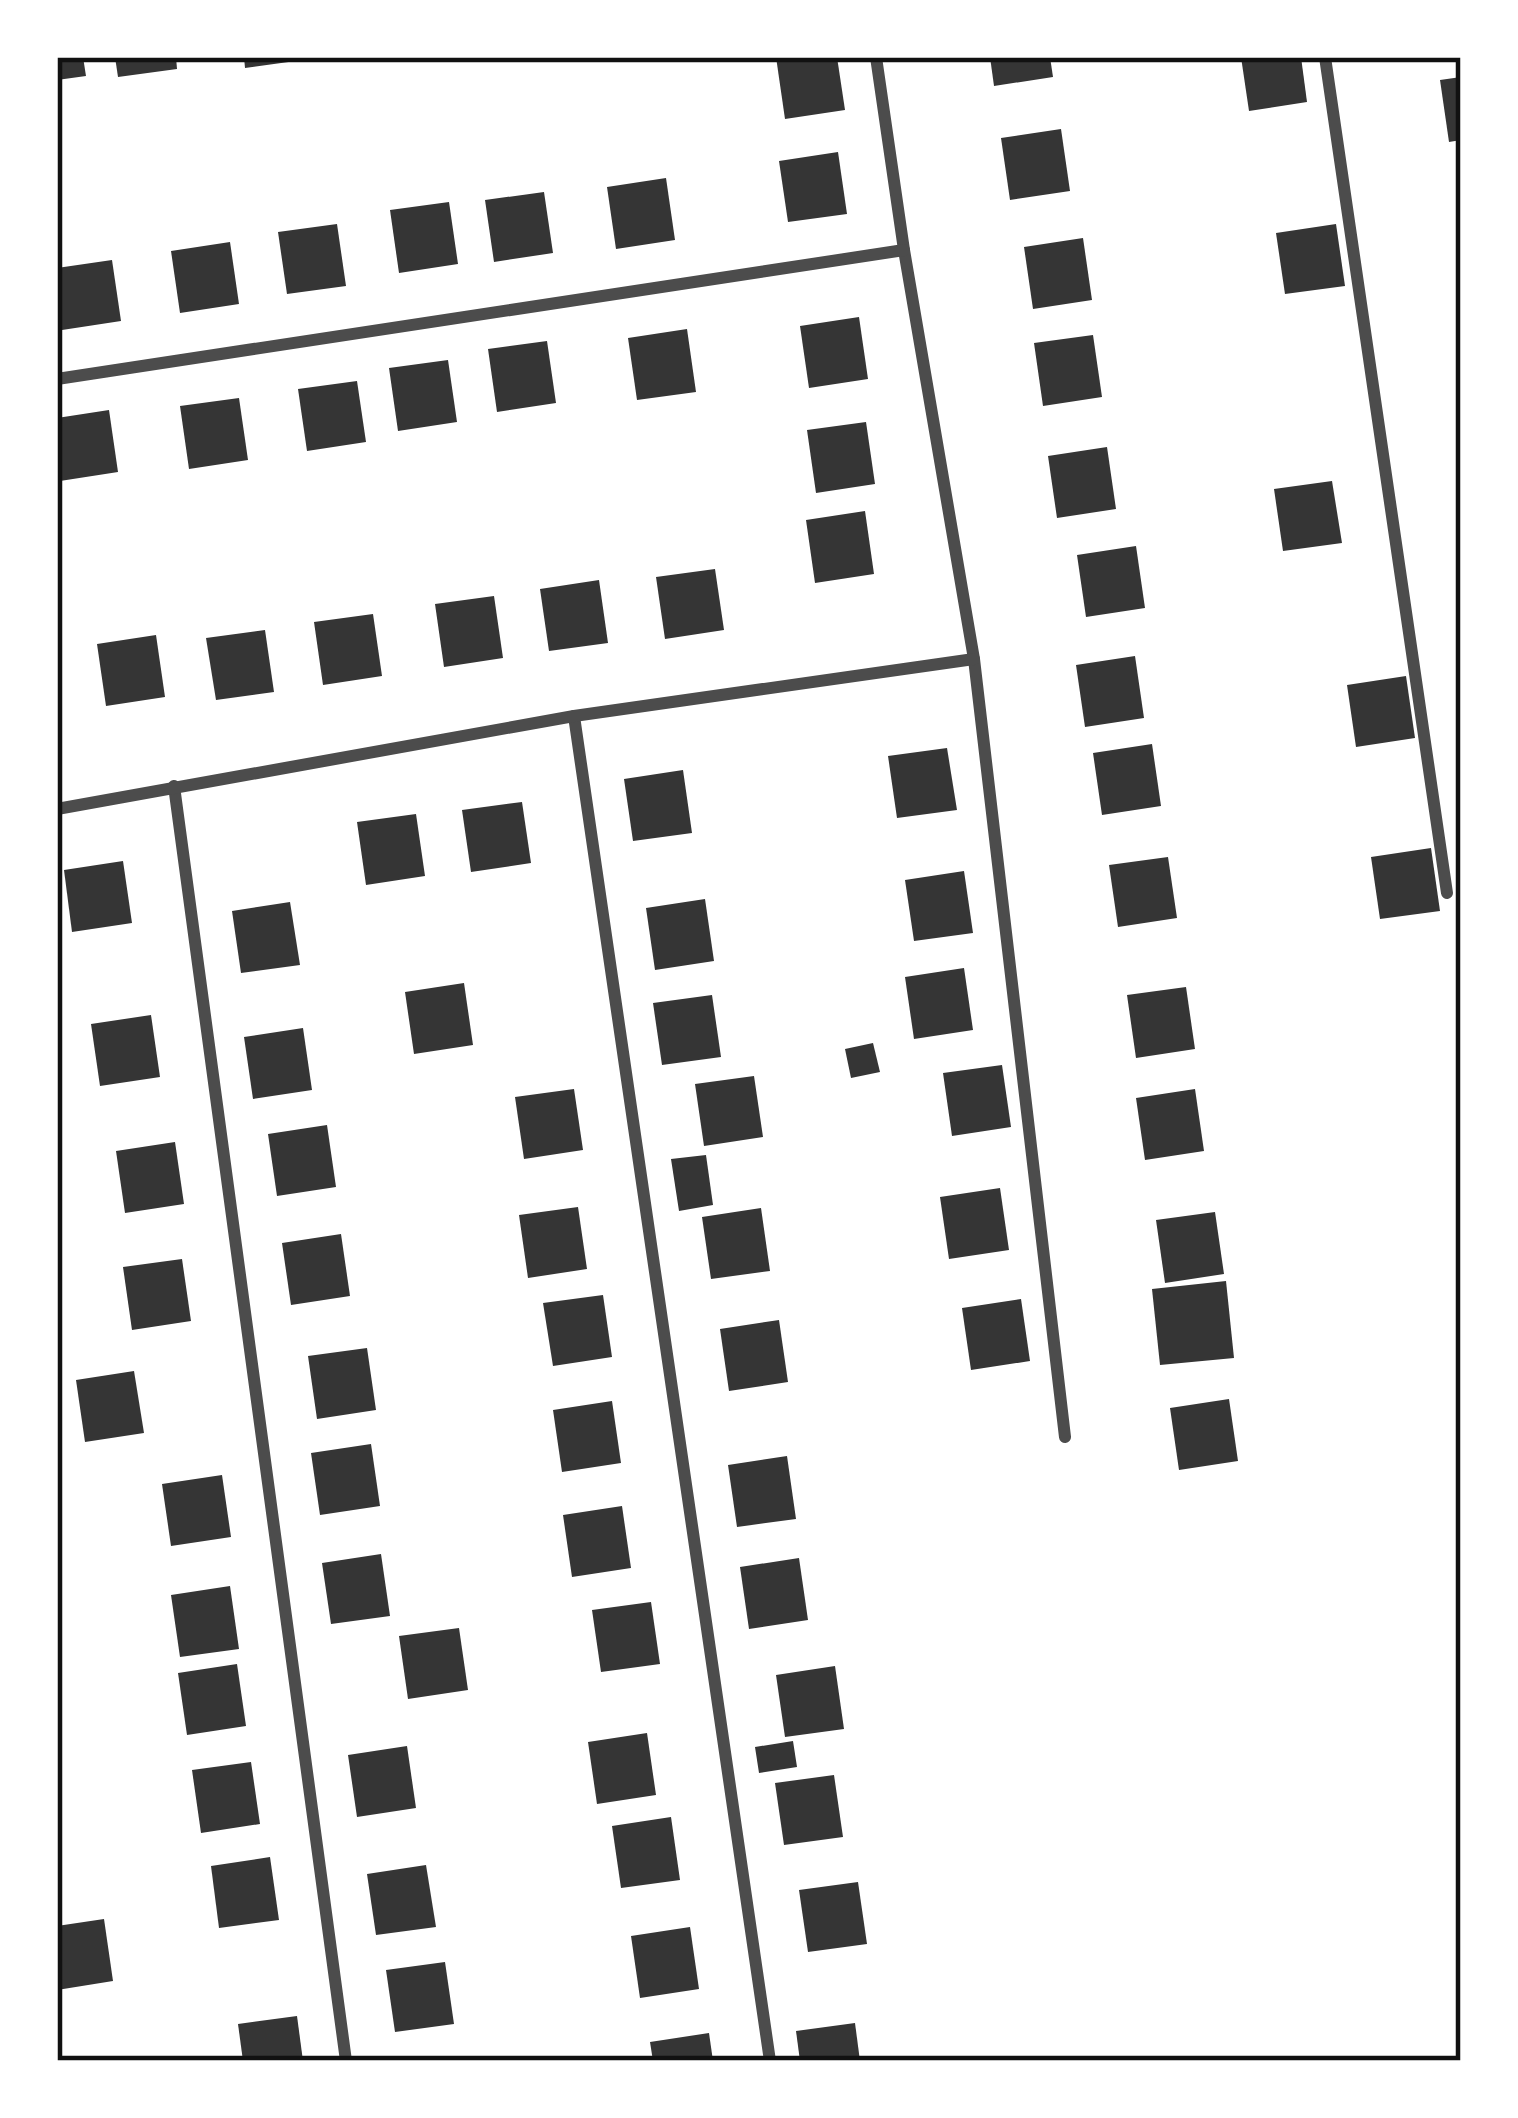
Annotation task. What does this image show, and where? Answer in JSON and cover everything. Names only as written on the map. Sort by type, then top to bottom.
[{"type":"street","points":[[876,57],[974,659],[1065,1437]]},
{"type":"street","points":[[1324,57],[1447,893]]},
{"type":"street","points":[[57,379],[904,250]]},
{"type":"street","points":[[57,809],[574,716],[974,659]]},
{"type":"street","points":[[574,716],[770,2061]]},
{"type":"street","points":[[174,786],[346,2061]]},
{"type":"building","points":[[57,57],[83,57],[86,76],[57,80]]},
{"type":"building","points":[[115,57],[176,57],[177,69],[118,77]]},
{"type":"building","points":[[244,57],[303,57],[303,60],[245,68]]},
{"type":"building","points":[[776,57],[837,57],[845,110],[785,119]]},
{"type":"building","points":[[990,57],[1050,57],[1053,77],[994,86]]},
{"type":"building","points":[[1241,57],[1301,57],[1307,102],[1249,111]]},
{"type":"building","points":[[1461,77],[1461,140],[1449,142],[1440,80]]},
{"type":"building","points":[[1061,129],[1070,191],[1010,200],[1001,138]]},
{"type":"building","points":[[838,152],[847,214],[788,222],[779,161]]},
{"type":"building","points":[[666,178],[675,240],[616,249],[607,187]]},
{"type":"building","points":[[544,192],[553,253],[494,262],[485,200]]},
{"type":"building","points":[[449,202],[458,264],[399,273],[390,210]]},
{"type":"building","points":[[337,224],[346,286],[287,294],[278,232]]},
{"type":"building","points":[[1336,224],[1345,286],[1285,294],[1276,233]]},
{"type":"building","points":[[1083,238],[1092,300],[1033,309],[1024,247]]},
{"type":"building","points":[[230,242],[239,304],[180,313],[171,251]]},
{"type":"building","points":[[112,260],[121,321],[62,330],[57,268]]},
{"type":"building","points":[[859,317],[868,379],[809,388],[800,326]]},
{"type":"building","points":[[687,329],[696,392],[637,400],[628,338]]},
{"type":"building","points":[[1093,335],[1102,397],[1043,406],[1034,343]]},
{"type":"building","points":[[547,341],[556,403],[497,412],[488,349]]},
{"type":"building","points":[[448,360],[457,422],[398,431],[389,368]]},
{"type":"building","points":[[357,381],[366,442],[307,451],[298,389]]},
{"type":"building","points":[[239,398],[248,460],[189,469],[180,406]]},
{"type":"building","points":[[109,410],[118,472],[60,481],[57,418]]},
{"type":"building","points":[[866,422],[875,484],[816,493],[807,430]]},
{"type":"building","points":[[1107,447],[1116,509],[1057,518],[1048,456]]},
{"type":"building","points":[[1332,481],[1342,543],[1283,551],[1274,489]]},
{"type":"building","points":[[865,511],[874,574],[815,583],[806,520]]},
{"type":"building","points":[[1136,546],[1145,608],[1086,617],[1077,555]]},
{"type":"building","points":[[715,569],[724,630],[665,639],[656,577]]},
{"type":"building","points":[[599,580],[608,643],[549,651],[540,589]]},
{"type":"building","points":[[494,596],[503,658],[444,667],[435,604]]},
{"type":"building","points":[[373,614],[382,676],[323,685],[314,622]]},
{"type":"building","points":[[265,630],[274,692],[216,700],[206,638]]},
{"type":"building","points":[[156,635],[165,697],[106,706],[97,644]]},
{"type":"building","points":[[1135,656],[1144,718],[1085,727],[1076,665]]},
{"type":"building","points":[[1406,676],[1415,738],[1356,747],[1347,685]]},
{"type":"building","points":[[1152,744],[1161,806],[1102,815],[1093,753]]},
{"type":"building","points":[[947,748],[957,810],[897,818],[888,756]]},
{"type":"building","points":[[683,770],[692,833],[633,841],[624,779]]},
{"type":"building","points":[[522,802],[531,863],[471,872],[462,810]]},
{"type":"building","points":[[416,814],[425,876],[366,885],[357,822]]},
{"type":"building","points":[[1431,848],[1440,911],[1380,919],[1371,857]]},
{"type":"building","points":[[1168,857],[1177,918],[1118,927],[1109,865]]},
{"type":"building","points":[[123,861],[132,923],[72,932],[64,870]]},
{"type":"building","points":[[964,871],[973,933],[914,941],[905,880]]},
{"type":"building","points":[[705,899],[714,961],[655,970],[646,908]]},
{"type":"building","points":[[290,902],[300,965],[241,973],[232,911]]},
{"type":"building","points":[[964,968],[973,1030],[914,1039],[905,977]]},
{"type":"building","points":[[464,983],[473,1045],[414,1054],[405,992]]},
{"type":"building","points":[[1186,987],[1195,1049],[1136,1058],[1127,995]]},
{"type":"building","points":[[712,995],[721,1057],[662,1065],[653,1003]]},
{"type":"building","points":[[151,1015],[160,1077],[100,1086],[91,1024]]},
{"type":"building","points":[[303,1028],[312,1090],[253,1099],[244,1037]]},
{"type":"building","points":[[873,1043],[880,1072],[851,1078],[845,1049]]},
{"type":"building","points":[[1002,1065],[1011,1127],[952,1136],[943,1073]]},
{"type":"building","points":[[754,1076],[763,1137],[704,1146],[695,1084]]},
{"type":"building","points":[[574,1089],[583,1150],[524,1159],[515,1097]]},
{"type":"building","points":[[1195,1089],[1204,1151],[1145,1160],[1136,1098]]},
{"type":"building","points":[[327,1125],[336,1187],[277,1196],[268,1134]]},
{"type":"building","points":[[175,1142],[184,1204],[125,1213],[116,1151]]},
{"type":"building","points":[[706,1155],[713,1205],[679,1211],[671,1159]]},
{"type":"building","points":[[1000,1188],[1009,1250],[949,1259],[940,1197]]},
{"type":"building","points":[[578,1207],[587,1269],[528,1278],[519,1215]]},
{"type":"building","points":[[761,1208],[770,1271],[711,1279],[702,1217]]},
{"type":"building","points":[[1215,1212],[1224,1274],[1165,1283],[1156,1220]]},
{"type":"building","points":[[341,1234],[350,1296],[291,1305],[282,1243]]},
{"type":"building","points":[[182,1259],[191,1321],[132,1330],[123,1267]]},
{"type":"building","points":[[1226,1281],[1234,1358],[1160,1365],[1152,1289]]},
{"type":"building","points":[[603,1295],[612,1357],[553,1366],[543,1303]]},
{"type":"building","points":[[1021,1299],[1030,1361],[971,1370],[962,1308]]},
{"type":"building","points":[[779,1320],[788,1382],[729,1391],[720,1329]]},
{"type":"building","points":[[367,1348],[376,1410],[317,1419],[308,1356]]},
{"type":"building","points":[[134,1371],[144,1433],[85,1442],[76,1380]]},
{"type":"building","points":[[1229,1399],[1238,1461],[1179,1470],[1170,1408]]},
{"type":"building","points":[[612,1401],[621,1463],[562,1472],[553,1410]]},
{"type":"building","points":[[371,1444],[380,1506],[320,1515],[311,1453]]},
{"type":"building","points":[[787,1456],[796,1519],[737,1527],[728,1465]]},
{"type":"building","points":[[222,1475],[231,1537],[171,1546],[162,1484]]},
{"type":"building","points":[[622,1506],[631,1568],[572,1577],[563,1515]]},
{"type":"building","points":[[381,1554],[390,1616],[331,1624],[322,1563]]},
{"type":"building","points":[[799,1558],[808,1620],[749,1629],[740,1567]]},
{"type":"building","points":[[230,1586],[239,1649],[180,1657],[171,1595]]},
{"type":"building","points":[[651,1602],[660,1664],[601,1672],[592,1610]]},
{"type":"building","points":[[459,1628],[468,1690],[408,1699],[399,1636]]},
{"type":"building","points":[[237,1664],[246,1726],[187,1735],[178,1673]]},
{"type":"building","points":[[835,1666],[844,1729],[785,1737],[776,1675]]},
{"type":"building","points":[[647,1733],[656,1795],[597,1804],[588,1742]]},
{"type":"building","points":[[793,1741],[797,1767],[759,1773],[755,1747]]},
{"type":"building","points":[[407,1746],[416,1808],[357,1817],[348,1755]]},
{"type":"building","points":[[251,1762],[260,1824],[201,1833],[192,1770]]},
{"type":"building","points":[[834,1775],[843,1837],[784,1845],[775,1783]]},
{"type":"building","points":[[671,1817],[680,1880],[621,1888],[612,1826]]},
{"type":"building","points":[[270,1857],[279,1920],[219,1928],[211,1866]]},
{"type":"building","points":[[426,1865],[436,1927],[376,1935],[367,1874]]},
{"type":"building","points":[[858,1882],[867,1944],[808,1952],[799,1890]]},
{"type":"building","points":[[104,1919],[113,1981],[57,1990],[57,1926]]},
{"type":"building","points":[[690,1927],[699,1989],[640,1998],[631,1936]]},
{"type":"building","points":[[445,1962],[454,2024],[395,2032],[386,1970]]},
{"type":"building","points":[[297,2016],[303,2061],[243,2061],[238,2024]]},
{"type":"building","points":[[855,2023],[860,2061],[800,2061],[796,2031]]},
{"type":"building","points":[[709,2033],[713,2061],[653,2061],[650,2042]]}]
